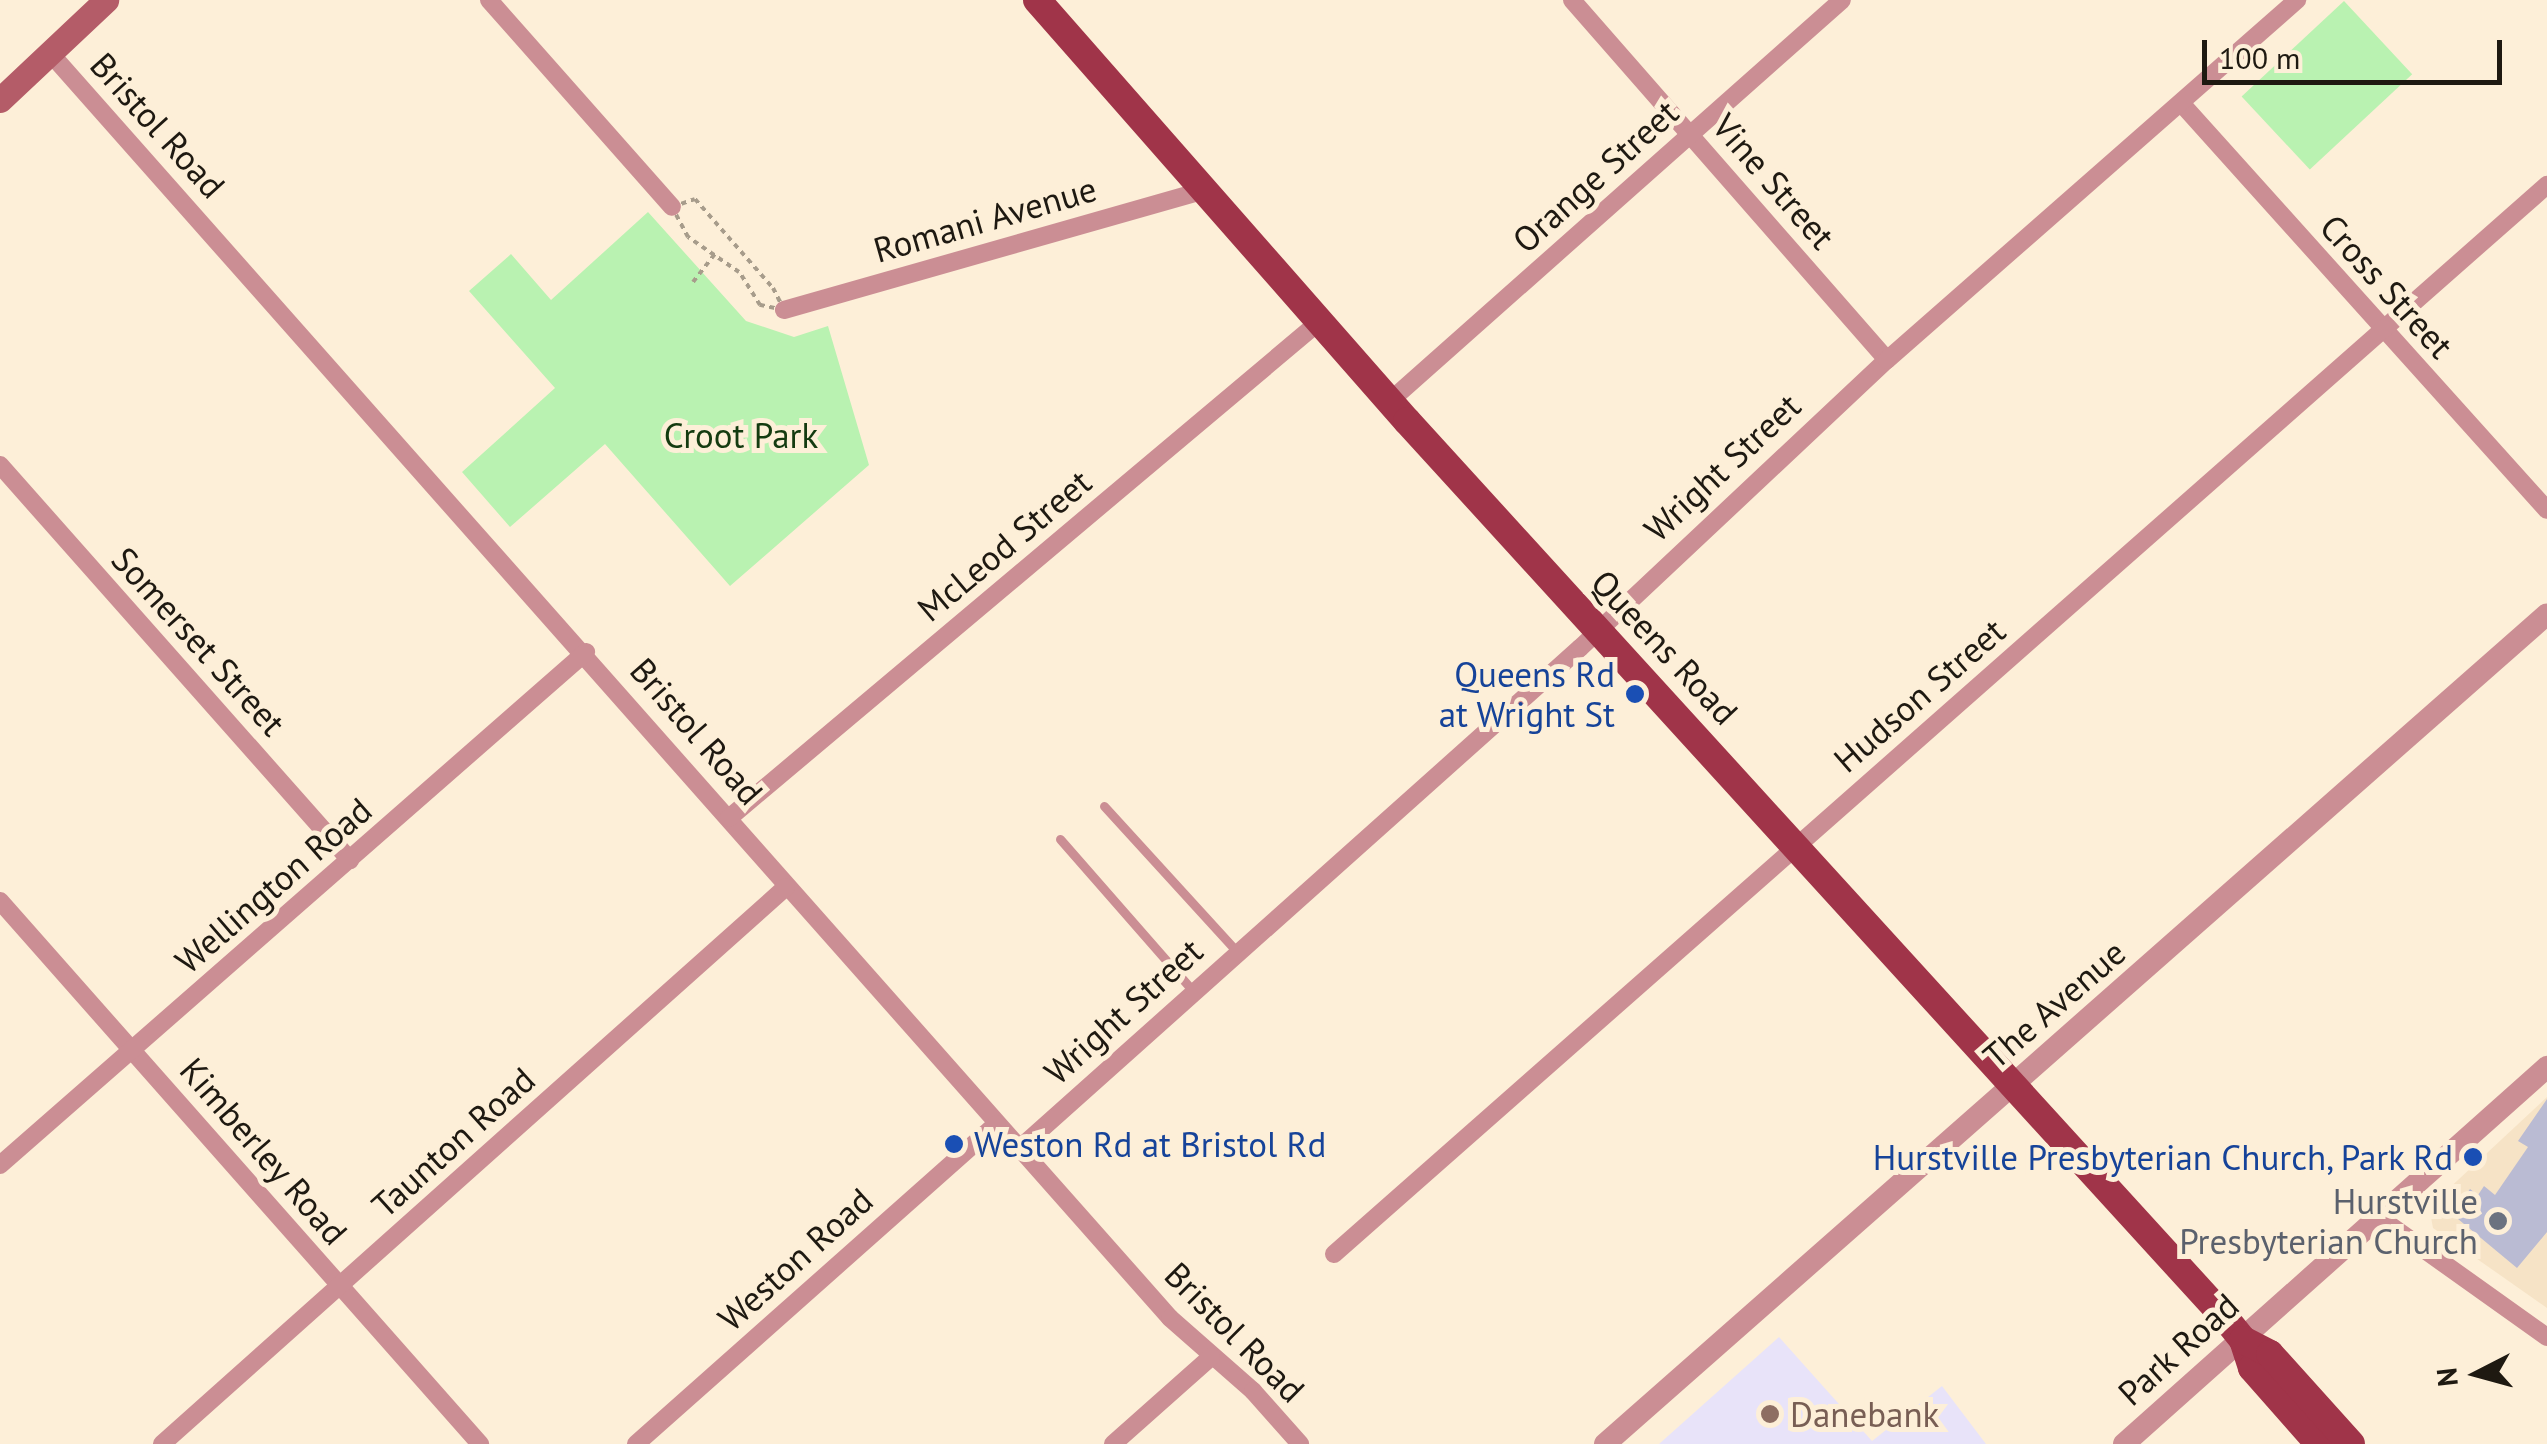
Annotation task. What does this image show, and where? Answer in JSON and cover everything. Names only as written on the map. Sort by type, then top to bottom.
[{"type":"main road","points":[[0,100],[106,0]]},
{"type":"main road","name":"Queens Road","points":[[1038,0],[1390,401],[2016,1084],[2243,1340],[2270,1354],[2351,1444]]},
{"type":"main road","name":"Queens Road","points":[[2243,1340],[2252,1368],[2319,1444]]},
{"type":"street","points":[[489,0],[672,206]]},
{"type":"street","name":"Vine Street","points":[[1572,0],[1886,360]]},
{"type":"street","name":"Orange Street","points":[[1390,401],[1842,0]]},
{"type":"street","name":"Wright Street","points":[[1019,1148],[1596,628],[1886,360],[2297,0]]},
{"type":"street","name":"Bristol Road","points":[[51,54],[586,652],[786,887],[997,1124],[1211,1356],[1300,1444]]},
{"type":"street","name":"Cross Street","points":[[2181,103],[2547,510]]},
{"type":"street","name":"Hudson Street","points":[[1334,1254],[2547,184]]},
{"type":"street","name":"Romani Avenue","points":[[784,310],[1205,190]]},
{"type":"street","name":"McLeod Street","points":[[730,818],[1320,321]]},
{"type":"street","name":"Somerset Street","points":[[0,465],[350,860]]},
{"type":"street","name":"The Avenue","points":[[1605,1444],[2547,614]]},
{"type":"street","name":"Wellington Road","points":[[0,1165],[586,652]]},
{"type":"street","name":"Taunton Road","points":[[162,1444],[786,887]]},
{"type":"street","name":"Kimberley Road","points":[[0,901],[480,1444]]},
{"type":"street","name":"Park Road","points":[[2124,1444],[2547,1067]]},
{"type":"street","name":"Weston Road","points":[[636,1444],[997,1124]]},
{"type":"street","points":[[2380,1218],[2547,1337]]},
{"type":"street","points":[[1113,1444],[1211,1356]]},
{"type":"lane","points":[[1104,806],[1238,953]]},
{"type":"lane","points":[[1060,839],[1194,992]]},
{"type":"path","points":[[695,199],[773,288],[784,310],[760,305],[739,272],[688,236],[672,206],[695,199]]},
{"type":"path","points":[[693,282],[715,254]]},
{"type":"shaded area","points":[[2547,1097],[2547,1308],[2433,1228],[2429,1207]]},
{"type":"shaded area","name":"Danebank","points":[[1779,1337],[1872,1441],[1942,1386],[1986,1444],[1659,1444]]},
{"type":"green space","points":[[2344,1],[2412,74],[2310,170],[2242,96]]},
{"type":"green space","name":"Croot Park","points":[[648,212],[746,321],[794,337],[828,326],[869,465],[730,586],[605,444],[510,527],[462,472],[555,388],[469,291],[511,254],[551,300]]},
{"type":"building","points":[[2547,1099],[2547,1232],[2517,1268],[2452,1214],[2470,1189],[2478,1195],[2484,1186],[2495,1195],[2528,1147],[2518,1141]]},
{"type":"place","name":"Queens Rd at Wright St","points":[[1635,694]]},
{"type":"place","name":"Weston Rd at Bristol Rd","points":[[954,1144]]},
{"type":"place","name":"Hurstville Presbyterian Church, Park Rd","points":[[2473,1157]]},
{"type":"place","name":"Hurstville Presbyterian Church","points":[[2498,1221]]},
{"type":"place","name":"Danebank","points":[[1770,1414]]}]
